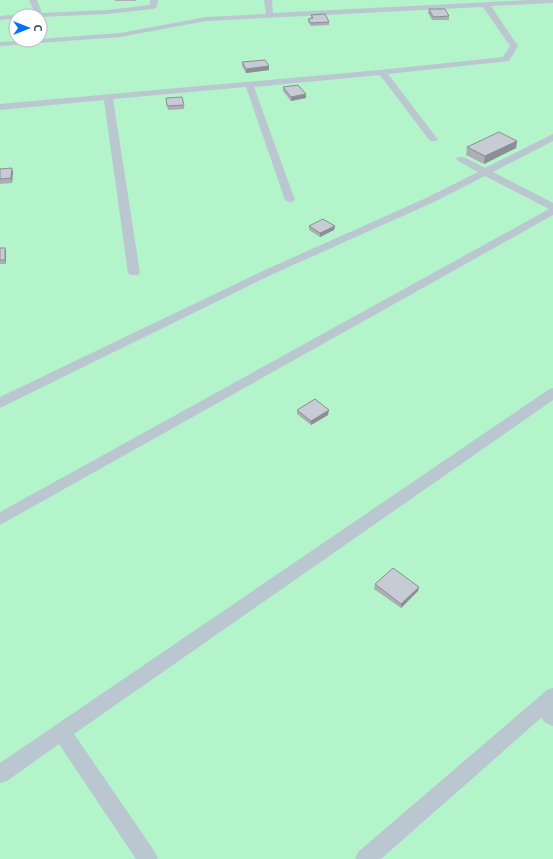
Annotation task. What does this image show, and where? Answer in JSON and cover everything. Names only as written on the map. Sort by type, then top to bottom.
[{"type":"lane","points":[[48,14],[107,12],[153,7],[154,0]]},
{"type":"lane","points":[[268,0],[270,16]]},
{"type":"lane","points":[[0,44],[120,35],[206,20],[553,1]]},
{"type":"lane","points":[[0,107],[108,96],[383,73],[506,59],[514,46],[486,5]]},
{"type":"lane","points":[[383,73],[433,139]]},
{"type":"lane","points":[[249,84],[290,200]]},
{"type":"lane","points":[[108,96],[134,273]]},
{"type":"lane","points":[[0,403],[269,272],[430,200],[553,137]]},
{"type":"lane","points":[[461,159],[553,207]]},
{"type":"lane","points":[[0,519],[553,211]]},
{"type":"lane","points":[[0,774],[553,393]]},
{"type":"lane","points":[[365,859],[549,707]]},
{"type":"lane","points":[[62,732],[148,859]]},
{"type":"green space","points":[[0,0],[553,0],[553,859],[0,859]]},
{"type":"building","points":[[429,9],[445,9],[449,16],[433,17]]},
{"type":"building","points":[[325,14],[329,22],[311,23],[308,19],[313,18],[311,15]]},
{"type":"building","points":[[265,60],[269,66],[246,69],[242,62]]},
{"type":"building","points":[[298,85],[306,94],[291,97],[283,87]]},
{"type":"building","points":[[182,97],[184,105],[167,106],[166,98]]},
{"type":"building","points":[[499,132],[517,141],[485,156],[467,147]]},
{"type":"building","points":[[12,168],[11,178],[0,179],[0,169]]},
{"type":"building","points":[[323,219],[335,226],[320,233],[309,226]]},
{"type":"building","points":[[0,248],[5,248],[5,260],[0,260]]},
{"type":"building","points":[[315,399],[329,410],[311,421],[297,410]]},
{"type":"building","points":[[393,568],[419,587],[401,604],[375,584]]}]
